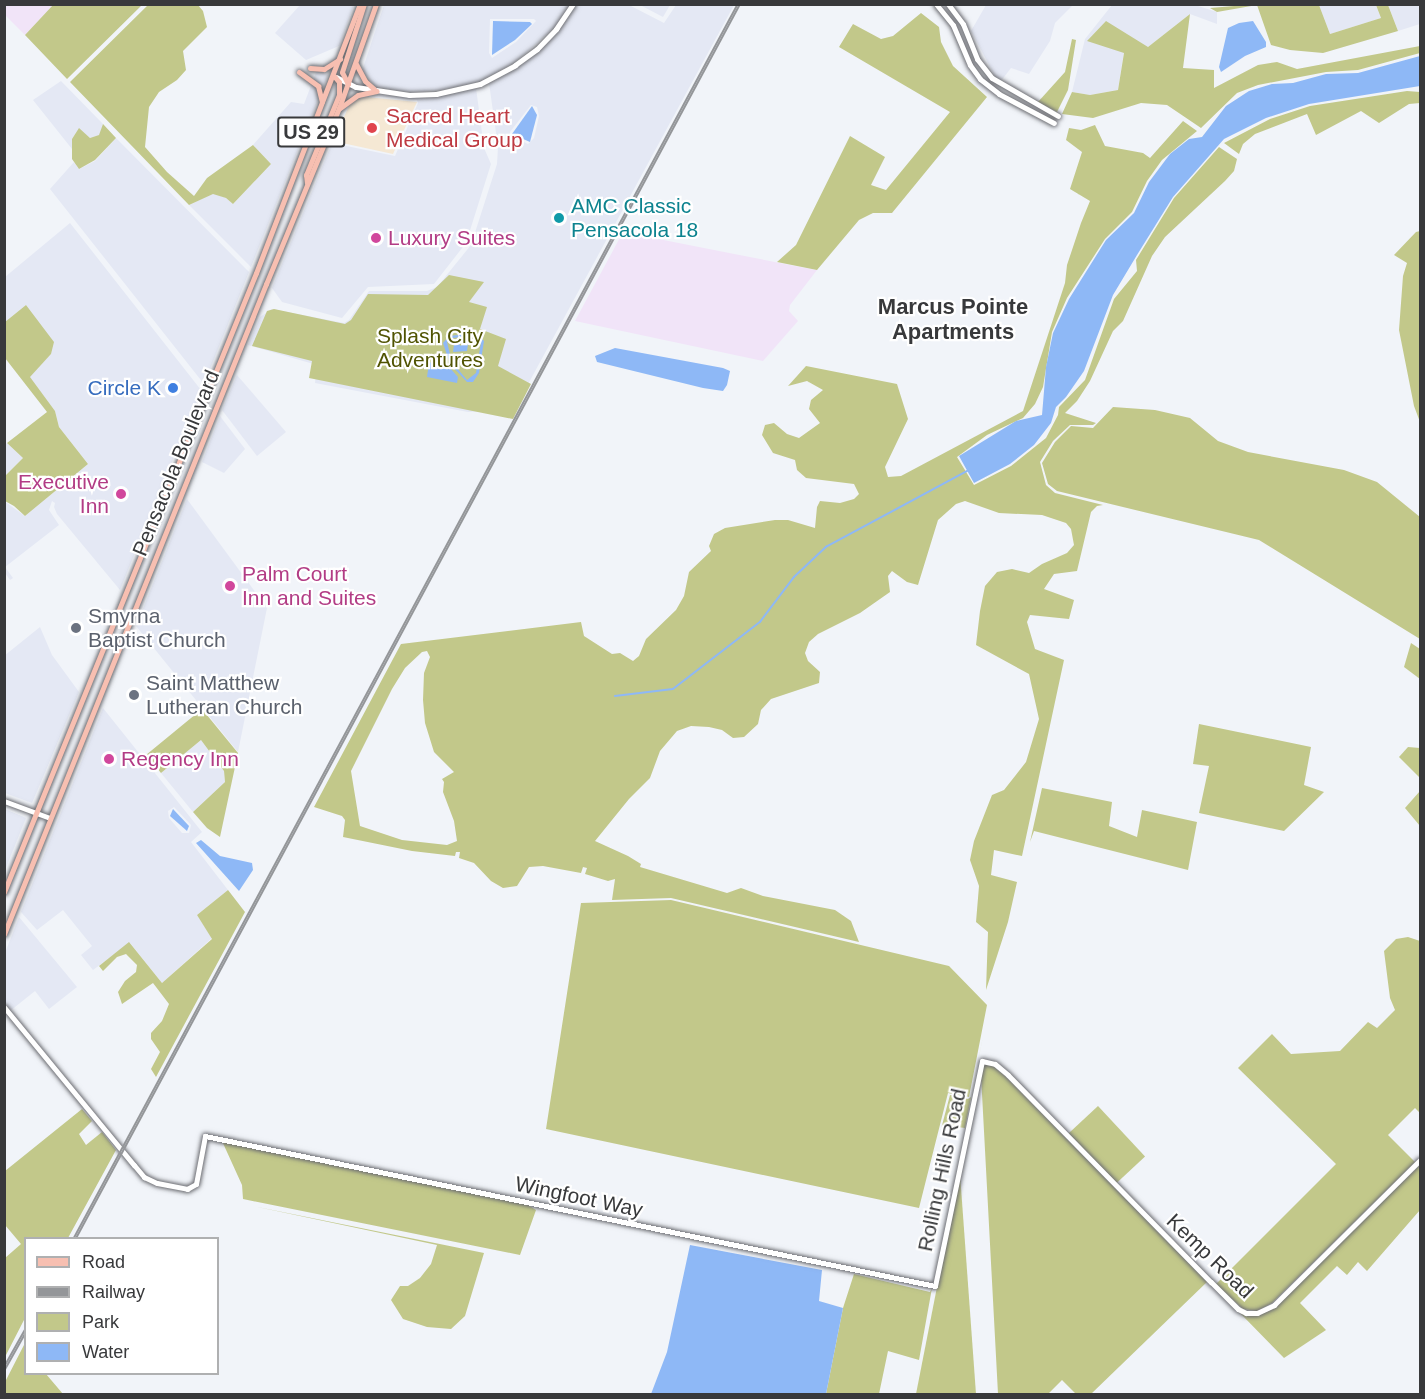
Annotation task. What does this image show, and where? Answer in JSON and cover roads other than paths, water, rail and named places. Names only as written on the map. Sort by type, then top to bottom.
[{"type":"main road","name":"Pensacola Boulevard","points":[[4,892],[140,560],[362,4]]},
{"type":"main road","points":[[348,84],[342,72],[362,4]]},
{"type":"main road","name":"Pensacola Boulevard","points":[[4,934],[7,921],[339,108],[376,4]]},
{"type":"main road","points":[[310,68],[330,67],[341,58]]},
{"type":"main road","points":[[356,64],[365,81],[378,91]]},
{"type":"main road","points":[[299,72],[318,86],[322,95],[322,104]]},
{"type":"main road","points":[[307,186],[306,175],[339,95],[339,82],[334,76]]},
{"type":"main road","points":[[339,108],[358,95],[378,91]]},
{"type":"main road","points":[[178,460],[192,467]]},
{"type":"main road","points":[[140,560],[153,566]]},
{"type":"main road","points":[[117,615],[131,622]]},
{"type":"main road","points":[[4,898],[10,878]]},
{"type":"street","points":[[334,76],[348,84],[378,91],[436,94],[486,82],[537,49],[556,29],[573,4]]},
{"type":"street","points":[[936,4],[953,25],[970,65],[987,85],[1054,123]]},
{"type":"street","points":[[948,4],[963,24],[977,59],[992,78],[1058,116]]},
{"type":"street","points":[[4,801],[50,818]]},
{"type":"street","points":[[4,1007],[144,1177],[157,1183],[192,1188],[198,1178],[203,1150],[217,1138]]},
{"type":"street","name":"Kemp Road","points":[[982,1061],[989,1060],[1008,1075],[1210,1282],[1238,1309],[1246,1313],[1257,1313],[1274,1305],[1420,1160]]},
{"type":"street","name":"Rolling Hills Road","points":[[935,1286],[982,1061]]},
{"type":"street","name":"Wingfoot Way","points":[[203,1150],[205,1136],[217,1138],[935,1286]]},
{"type":"water","points":[[493,21],[530,22],[532,24],[515,40],[492,55]]},
{"type":"water","points":[[1253,21],[1266,42],[1266,47],[1245,56],[1221,72],[1219,67],[1228,28],[1239,23]]},
{"type":"water","points":[[1420,56],[1420,86],[1309,104],[1266,118],[1224,139],[1173,197],[1137,255],[1113,295],[1084,371],[1056,407],[1051,423],[1034,445],[1010,464],[974,483],[959,456],[1016,421],[1042,415],[1046,367],[1053,333],[1069,299],[1106,240],[1134,213],[1149,182],[1170,154],[1189,139],[1202,137],[1226,106],[1249,91],[1272,84],[1293,83],[1326,74],[1358,73]]},
{"type":"water","points":[[532,106],[537,115],[530,142],[512,134]]},
{"type":"water","points":[[476,333],[484,341],[479,373],[473,382],[467,382],[450,364],[443,343],[449,336]],"holes":[[[476,336],[481,342],[476,373],[467,380],[452,362],[447,342],[452,338]]]},
{"type":"water","points":[[471,338],[474,342],[468,344],[467,351],[453,352],[454,344],[458,343],[461,346],[465,340]]},
{"type":"water","points":[[615,348],[723,368],[730,371],[727,385],[723,391],[703,388],[597,362],[595,356]]},
{"type":"water","points":[[442,359],[458,377],[457,383],[427,377],[429,363]]},
{"type":"water","points":[[173,809],[189,826],[187,831],[170,816]]},
{"type":"water","points":[[201,840],[220,856],[252,863],[253,870],[239,891],[196,843]]},
{"type":"water","points":[[690,1245],[822,1270],[819,1301],[843,1308],[826,1394],[651,1394],[667,1352]]},
{"type":"waterway","points":[[615,696],[673,689],[760,622],[794,577],[826,547],[967,471]]},
{"type":"railway","points":[[76,1237],[739,4]]},
{"type":"railway","points":[[4,1369],[24,1334]]},
{"type":"place","name":"Sacred Heart Medical Group","points":[[372,128]]},
{"type":"place","name":"AMC Classic Pensacola 18","points":[[559,218]]},
{"type":"place","name":"Luxury Suites","points":[[376,238]]},
{"type":"place","name":"Circle K","points":[[173,388]]},
{"type":"place","name":"Executive Inn","points":[[121,494]]},
{"type":"place","name":"Palm Court Inn and Suites","points":[[230,586]]},
{"type":"place","name":"Smyrna Baptist Church","points":[[76,628]]},
{"type":"place","name":"Saint Matthew Lutheran Church","points":[[134,695]]},
{"type":"place","name":"Regency Inn","points":[[109,759]]},
{"type":"district","name":"Marcus Pointe Apartments","points":[[953,318]]},
{"type":"park label","name":"Splash City Adventures","points":[[430,348]]}]
